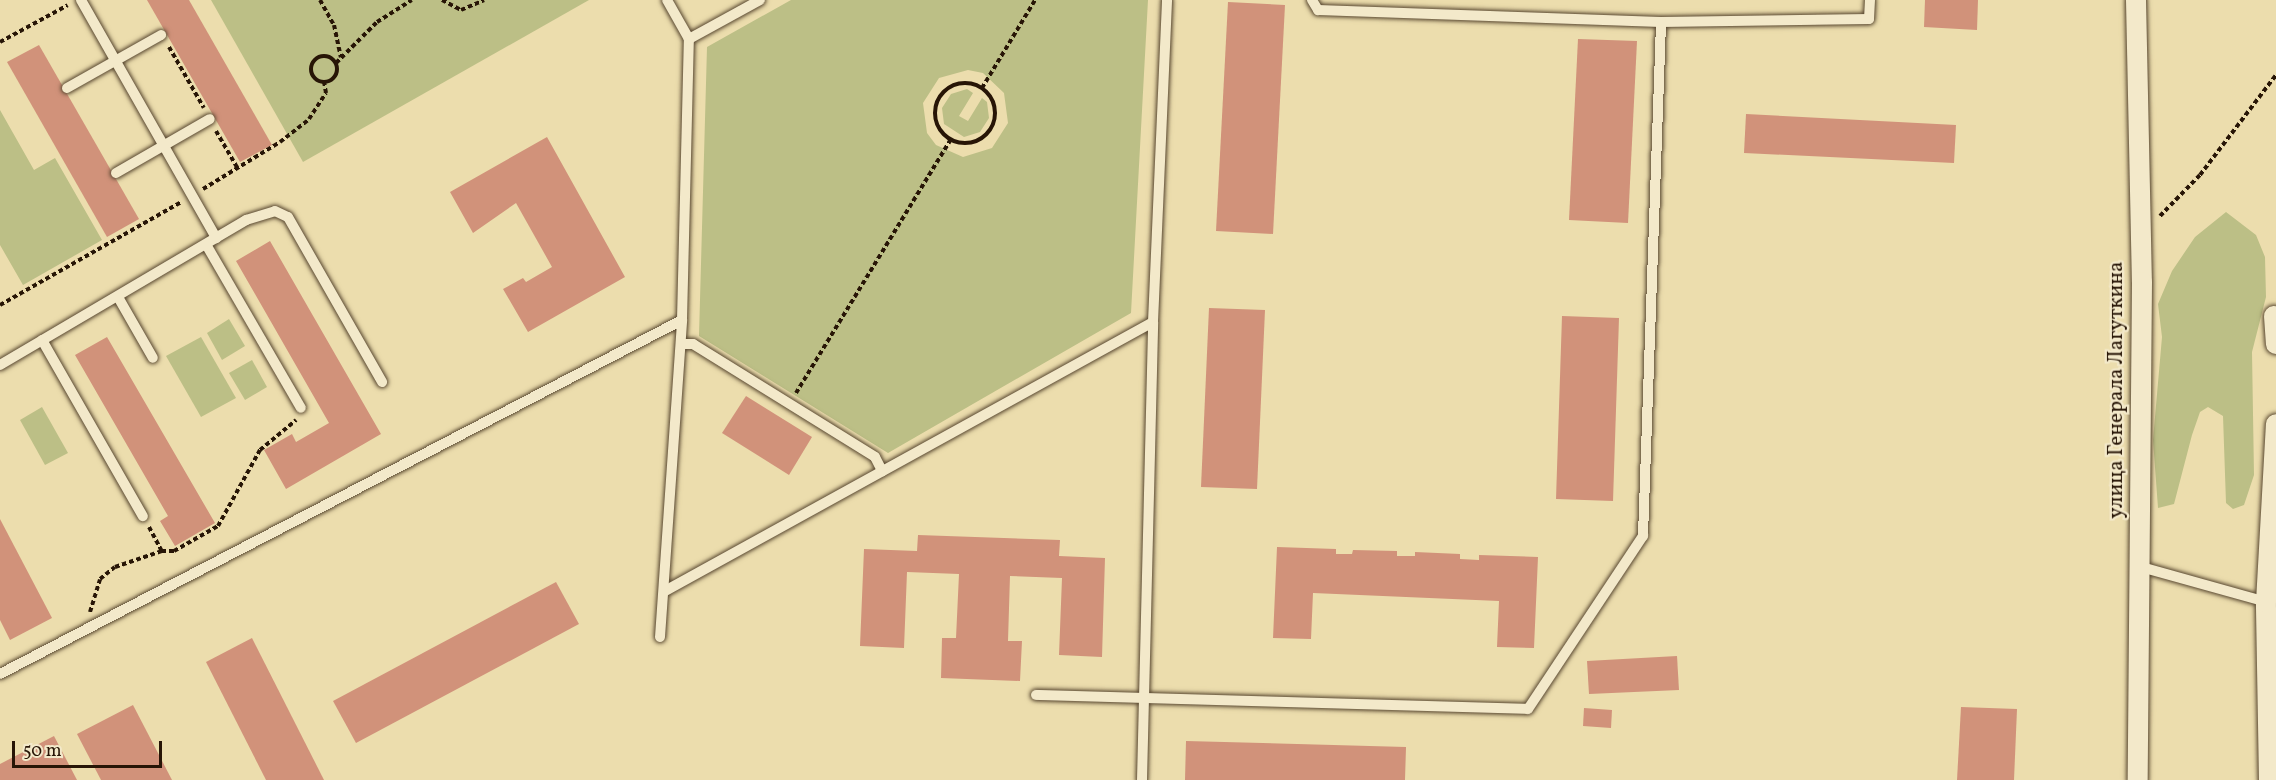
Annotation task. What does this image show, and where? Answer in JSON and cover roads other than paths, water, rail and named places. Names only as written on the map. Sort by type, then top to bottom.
[{"type":"street","name":"улица Генерала Лагуткина","points":[[2136,0],[2141,236],[2141,567],[2138,780]]},
{"type":"street","points":[[2274,316],[2276,344]]},
{"type":"street","points":[[2269,780],[2266,602],[2276,424]]},
{"type":"lane","points":[[81,0],[216,238]]},
{"type":"lane","points":[[660,637],[681,344],[689,39],[667,0]]},
{"type":"lane","points":[[689,39],[760,0]]},
{"type":"lane","points":[[1142,780],[1153,322],[1167,0]]},
{"type":"lane","points":[[1312,0],[1318,10],[1662,22],[1869,20],[1870,0]]},
{"type":"lane","points":[[1036,695],[1528,709],[1643,536],[1662,22]]},
{"type":"lane","points":[[67,88],[161,34]]},
{"type":"lane","points":[[116,173],[210,119]]},
{"type":"lane","points":[[0,364],[207,246],[216,238],[262,214],[275,211],[288,217],[382,382]]},
{"type":"lane","points":[[207,246],[301,408]]},
{"type":"lane","points":[[118,297],[153,358]]},
{"type":"lane","points":[[0,674],[682,320]]},
{"type":"lane","points":[[665,591],[1153,322]]},
{"type":"lane","points":[[42,340],[142,516]]},
{"type":"lane","points":[[681,344],[693,344],[875,457],[882,471]]},
{"type":"lane","points":[[2141,567],[2266,602]]}]
